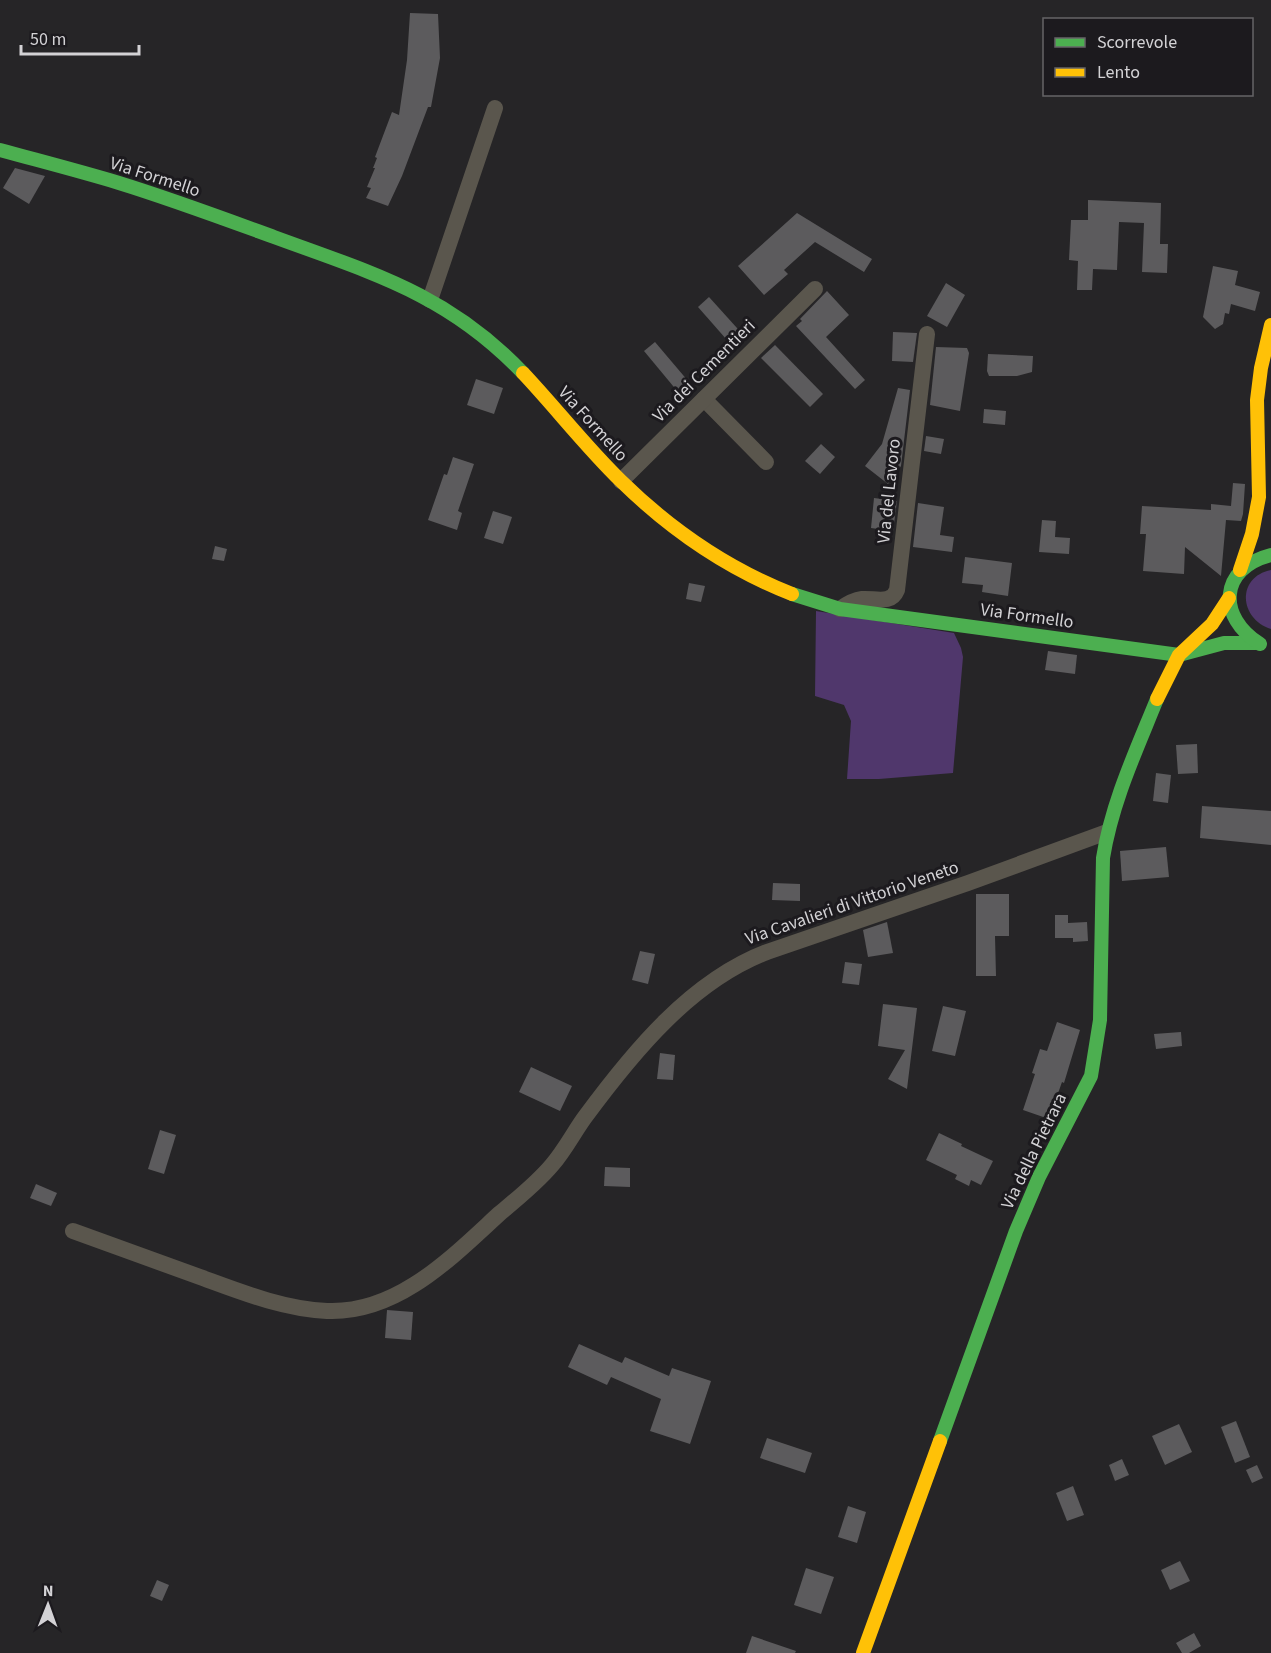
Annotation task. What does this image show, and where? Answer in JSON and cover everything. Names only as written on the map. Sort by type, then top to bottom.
[{"type":"main road","name":"Via Formello","points":[[0,150],[164,197],[323,255],[402,286],[430,300],[460,318],[494,344],[621,481],[671,525],[714,555],[787,593],[840,609],[1179,655]]},
{"type":"main road","points":[[1179,655],[1212,624],[1229,598],[1253,533],[1258,506],[1260,472],[1257,391],[1271,325]]},
{"type":"main road","points":[[1260,472],[1269,511]]},
{"type":"main road","points":[[1240,570],[1252,561],[1271,555]]},
{"type":"main road","points":[[1229,598],[1233,620],[1247,637],[1257,643]]},
{"type":"main road","points":[[1179,655],[1224,643],[1257,643],[1271,646]]},
{"type":"main road","name":"Via della Pietrara","points":[[862,1653],[1016,1231],[1039,1177],[1085,1090],[1093,1069],[1099,1030],[1102,876],[1107,832],[1118,794],[1152,709],[1179,655]]},
{"type":"street","points":[[430,300],[495,108]]},
{"type":"street","name":"Via dei Cementieri","points":[[621,481],[815,289]]},
{"type":"street","name":"Via del Lavoro","points":[[840,609],[858,600],[887,599],[897,590],[927,334]]},
{"type":"street","points":[[704,399],[766,462]]},
{"type":"street","name":"Via Cavalieri di Vittorio Veneto","points":[[73,1231],[249,1295],[287,1305],[324,1311],[341,1311],[381,1303],[441,1265],[545,1173],[563,1152],[595,1104],[628,1064],[680,1009],[716,978],[767,952],[958,887],[1107,832]]},
{"type":"shaded area","points":[[1271,570],[1271,629],[1260,624],[1253,617],[1246,598],[1247,589],[1252,581],[1260,574]]},
{"type":"shaded area","points":[[816,611],[954,633],[963,657],[953,773],[879,779],[847,779],[851,721],[844,705],[815,696]]},
{"type":"building","points":[[410,13],[438,14],[440,58],[431,107],[428,107],[388,206],[366,198],[371,188],[367,187],[375,168],[373,168],[377,158],[375,157],[392,112],[399,115],[407,60]]},
{"type":"building","points":[[15,168],[45,176],[29,204],[3,188]]},
{"type":"building","points":[[1088,200],[1161,203],[1160,244],[1168,244],[1167,273],[1142,272],[1144,223],[1119,222],[1117,270],[1093,269],[1092,290],[1077,290],[1078,261],[1069,260],[1071,220],[1088,220]]},
{"type":"building","points":[[797,213],[872,259],[864,272],[815,242],[784,270],[788,274],[764,295],[738,266]]},
{"type":"building","points":[[1213,266],[1238,271],[1235,285],[1260,292],[1255,311],[1231,304],[1229,314],[1225,313],[1223,324],[1215,329],[1203,317]]},
{"type":"building","points":[[946,283],[965,295],[947,327],[927,316]]},
{"type":"building","points":[[827,291],[849,315],[826,337],[865,380],[855,389],[796,326]]},
{"type":"building","points":[[709,297],[746,338],[734,348],[698,307]]},
{"type":"building","points":[[893,332],[917,333],[913,362],[892,361]]},
{"type":"building","points":[[655,342],[694,388],[683,398],[644,351]]},
{"type":"building","points":[[775,345],[823,394],[810,407],[761,358]]},
{"type":"building","points":[[936,347],[967,348],[969,353],[960,411],[930,405]]},
{"type":"building","points":[[988,354],[1033,356],[1032,372],[1017,376],[989,376]]},
{"type":"building","points":[[476,379],[503,388],[494,414],[467,405]]},
{"type":"building","points":[[898,388],[910,390],[901,466],[888,484],[865,466],[882,444]]},
{"type":"building","points":[[984,409],[1006,411],[1005,425],[983,423]]},
{"type":"building","points":[[926,436],[944,439],[941,454],[924,451]]},
{"type":"building","points":[[821,444],[835,457],[820,474],[805,461]]},
{"type":"building","points":[[453,457],[474,464],[458,511],[462,513],[457,530],[428,520],[444,474],[447,475]]},
{"type":"building","points":[[1233,483],[1245,484],[1243,514],[1241,521],[1226,520],[1221,576],[1185,547],[1184,574],[1143,571],[1146,534],[1140,534],[1142,506],[1211,510],[1211,504],[1231,506]]},
{"type":"building","points":[[874,498],[897,501],[893,531],[871,528]]},
{"type":"building","points":[[918,503],[944,507],[940,535],[954,537],[952,552],[913,547]]},
{"type":"building","points":[[493,511],[512,517],[503,544],[484,538]]},
{"type":"building","points":[[1042,520],[1056,521],[1055,537],[1070,538],[1069,554],[1039,552]]},
{"type":"building","points":[[215,546],[227,549],[224,561],[212,559]]},
{"type":"building","points":[[965,557],[1012,563],[1008,596],[982,592],[983,585],[962,583]]},
{"type":"building","points":[[689,583],[705,586],[701,602],[686,599]]},
{"type":"building","points":[[1048,651],[1077,655],[1075,674],[1045,670]]},
{"type":"building","points":[[1197,744],[1198,773],[1178,774],[1176,745]]},
{"type":"building","points":[[1156,773],[1171,775],[1168,803],[1153,801]]},
{"type":"building","points":[[1202,806],[1271,811],[1271,845],[1200,838]]},
{"type":"building","points":[[1166,847],[1169,877],[1122,881],[1120,851]]},
{"type":"building","points":[[773,883],[800,884],[800,901],[772,900]]},
{"type":"building","points":[[976,894],[1009,894],[1009,936],[995,936],[996,976],[976,976]]},
{"type":"building","points":[[1055,915],[1068,915],[1068,923],[1087,922],[1088,941],[1073,942],[1073,938],[1055,938]]},
{"type":"building","points":[[887,922],[893,953],[868,957],[863,930]]},
{"type":"building","points":[[640,951],[655,954],[648,984],[632,980]]},
{"type":"building","points":[[845,962],[862,964],[859,985],[842,983]]},
{"type":"building","points":[[883,1004],[917,1008],[907,1089],[888,1079],[905,1050],[878,1046]]},
{"type":"building","points":[[943,1006],[966,1011],[955,1056],[932,1051]]},
{"type":"building","points":[[1057,1022],[1080,1030],[1064,1083],[1062,1082],[1049,1119],[1023,1110],[1035,1074],[1032,1073],[1040,1049],[1047,1051]]},
{"type":"building","points":[[1181,1032],[1182,1046],[1156,1049],[1154,1034]]},
{"type":"building","points":[[660,1053],[675,1055],[673,1080],[657,1079]]},
{"type":"building","points":[[531,1067],[572,1086],[560,1111],[519,1092]]},
{"type":"building","points":[[160,1130],[176,1135],[164,1174],[148,1169]]},
{"type":"building","points":[[939,1133],[993,1161],[981,1185],[971,1180],[969,1186],[955,1179],[957,1175],[926,1160]]},
{"type":"building","points":[[605,1167],[630,1168],[630,1187],[604,1186]]},
{"type":"building","points":[[36,1184],[57,1193],[51,1206],[30,1198]]},
{"type":"building","points":[[387,1310],[413,1312],[411,1340],[385,1338]]},
{"type":"building","points":[[579,1344],[622,1363],[625,1357],[669,1376],[672,1368],[711,1381],[690,1444],[650,1431],[661,1399],[611,1377],[607,1385],[568,1367]]},
{"type":"building","points":[[1236,1421],[1250,1457],[1235,1463],[1221,1427]]},
{"type":"building","points":[[1179,1424],[1192,1452],[1165,1465],[1152,1436]]},
{"type":"building","points":[[767,1438],[812,1453],[805,1473],[760,1458]]},
{"type":"building","points":[[1122,1459],[1129,1475],[1115,1481],[1109,1465]]},
{"type":"building","points":[[1257,1465],[1263,1478],[1252,1483],[1246,1470]]},
{"type":"building","points":[[1073,1486],[1084,1515],[1067,1521],[1056,1493]]},
{"type":"building","points":[[848,1506],[866,1512],[857,1543],[838,1537]]},
{"type":"building","points":[[1180,1561],[1190,1581],[1170,1590],[1161,1570]]},
{"type":"building","points":[[806,1568],[834,1577],[821,1614],[794,1605]]},
{"type":"building","points":[[157,1580],[169,1585],[162,1601],[150,1596]]},
{"type":"building","points":[[1194,1633],[1201,1646],[1189,1653],[1182,1653],[1176,1643]]},
{"type":"building","points":[[752,1636],[796,1651],[795,1653],[746,1653]]},
{"type":"traffic: fast","points":[[0,150],[158,196],[376,275],[407,289],[466,323],[495,346],[523,373]]},
{"type":"traffic: fast","points":[[1260,644],[1236,621],[1231,607],[1230,594],[1233,582],[1241,571],[1254,561],[1271,555]]},
{"type":"traffic: fast","points":[[792,594],[840,609],[1179,655],[1224,643],[1257,643]]},
{"type":"traffic: fast","points":[[940,1441],[1016,1231],[1039,1177],[1091,1076],[1100,1020],[1103,858],[1112,817],[1157,699]]},
{"type":"traffic: slow","points":[[1240,570],[1252,534],[1259,497],[1257,400],[1261,368],[1271,325]]},
{"type":"traffic: slow","points":[[523,373],[608,468],[660,516],[723,560],[745,573],[792,594]]},
{"type":"traffic: slow","points":[[1157,699],[1179,655],[1212,624],[1229,598]]},
{"type":"traffic: slow","points":[[863,1653],[940,1441]]}]
